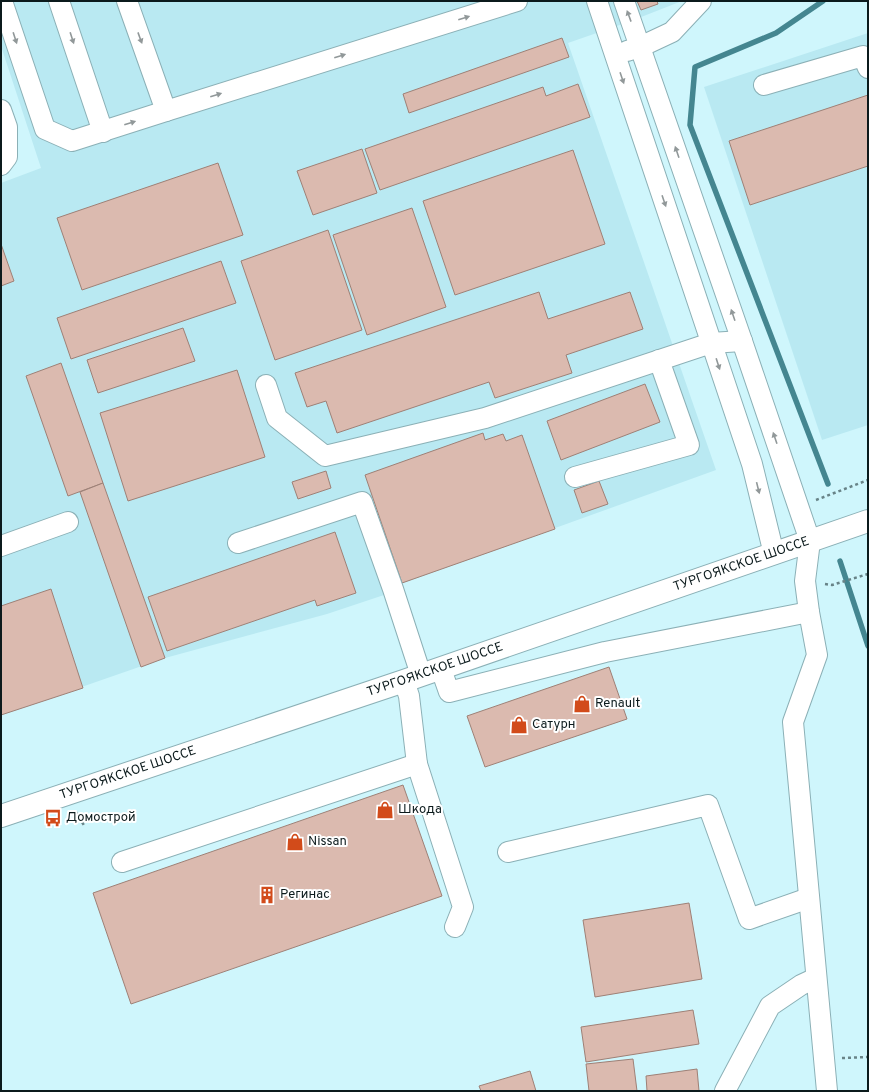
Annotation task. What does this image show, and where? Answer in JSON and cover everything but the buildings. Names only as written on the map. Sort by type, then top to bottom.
[{"type":"main road","name":"ТУРГОЯКСКОЕ ШОССЕ","points":[[1,816],[422,675],[868,521]]},
{"type":"lane","points":[[2,1],[45,129],[72,141],[517,1]]},
{"type":"lane","points":[[59,1],[103,132]]},
{"type":"lane","points":[[127,1],[166,111]]},
{"type":"lane","points":[[597,1],[752,464],[774,554]]},
{"type":"lane","points":[[624,1],[810,541],[805,581],[817,655],[793,722],[827,1091]]},
{"type":"lane","points":[[615,55],[640,47],[672,32],[701,1]]},
{"type":"lane","points":[[764,85],[863,56],[868,68]]},
{"type":"lane","points":[[1,110],[7,127],[7,157],[1,165]]},
{"type":"lane","points":[[266,385],[277,418],[325,456],[485,418],[711,343],[742,341]]},
{"type":"lane","points":[[575,477],[688,444],[659,360]]},
{"type":"lane","points":[[238,543],[362,502],[422,675],[449,692],[605,652],[809,612]]},
{"type":"lane","points":[[1,546],[68,522]]},
{"type":"lane","points":[[422,675],[409,696],[417,764],[463,907],[455,927]]},
{"type":"lane","points":[[122,862],[417,764]]},
{"type":"lane","points":[[508,852],[708,805],[749,919],[809,898]]},
{"type":"lane","points":[[725,1091],[770,1006],[801,985],[816,978]]},
{"type":"path","points":[[832,585],[868,574]]},
{"type":"path","points":[[824,1060],[868,1057]]},
{"type":"shaded area","points":[[1,1],[682,1],[568,43],[716,470],[403,583],[384,595],[327,614],[165,658],[1,715],[1,183],[41,168],[1,46]]},
{"type":"shaded area","points":[[868,33],[868,425],[822,440],[704,87]]},
{"type":"waterway","points":[[823,1],[776,33],[695,67],[690,125],[828,484]]},
{"type":"waterway","points":[[840,561],[868,646]]},
{"type":"place","name":"Renault","points":[[582,704]]},
{"type":"place","name":"Сатурн","points":[[519,725]]},
{"type":"place","name":"Шкода","points":[[385,810]]},
{"type":"place","name":"Домострой","points":[[53,818]]},
{"type":"place","name":"Nissan","points":[[295,842]]},
{"type":"place","name":"Регинас","points":[[267,895]]}]
